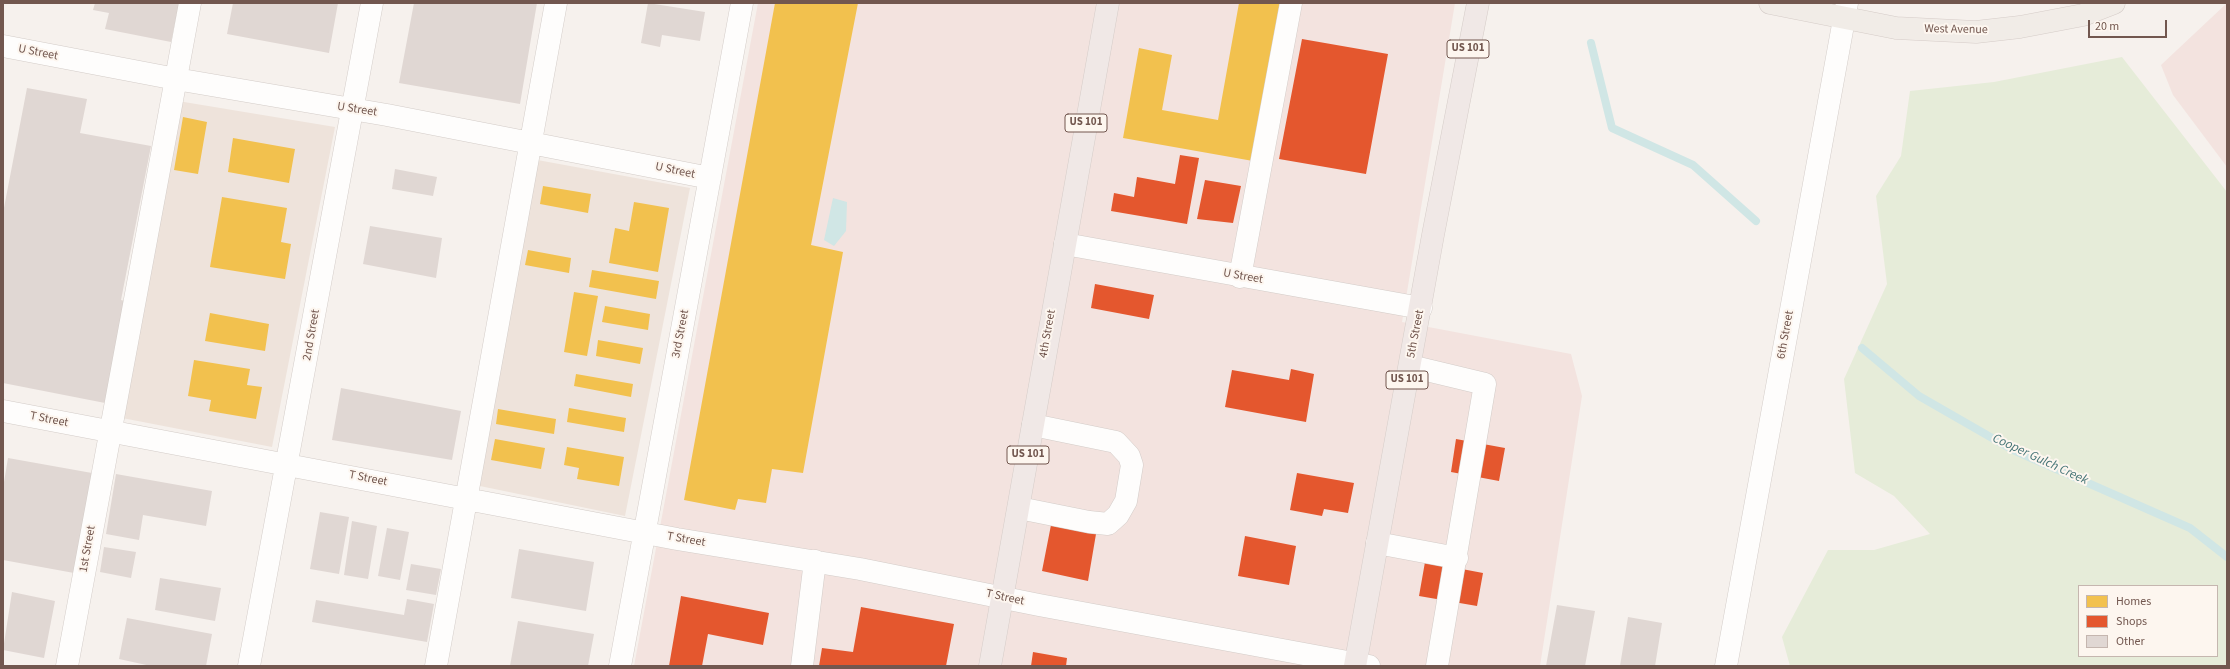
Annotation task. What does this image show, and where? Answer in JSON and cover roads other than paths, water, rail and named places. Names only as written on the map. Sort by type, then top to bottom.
[{"type":"highway","name":"4th Street","points":[[990,666],[1108,3]]},
{"type":"highway","name":"5th Street","points":[[1360,665],[1377,543],[1410,366],[1432,235],[1478,3]]},
{"type":"main road","name":"West Avenue","points":[[1770,3],[1846,10],[1896,28],[1976,32],[2020,27],[2084,15],[2114,3]]},
{"type":"street","name":"1st Street","points":[[67,666],[109,432],[190,3]]},
{"type":"street","name":"2nd Street","points":[[249,666],[288,464],[372,3]]},
{"type":"street","points":[[436,666],[556,3]]},
{"type":"street","name":"3rd Street","points":[[620,666],[742,3]]},
{"type":"street","points":[[1240,277],[1291,3]]},
{"type":"street","name":"6th Street","points":[[1726,666],[1846,10]]},
{"type":"street","name":"U Street","points":[[3,46],[176,79],[353,109],[710,178]]},
{"type":"street","name":"U Street","points":[[1065,244],[1240,277],[1420,308]]},
{"type":"street","points":[[1410,366],[1485,384],[1457,558],[1437,666]]},
{"type":"street","name":"T Street","points":[[3,411],[109,432],[288,464],[644,533],[815,561],[1360,665]]},
{"type":"street","points":[[1019,508],[1108,524],[1118,515],[1126,501],[1130,485],[1132,465],[1129,456],[1116,442],[1033,425]]},
{"type":"street","points":[[1377,543],[1457,558]]},
{"type":"street","points":[[802,666],[815,561]]},
{"type":"waterway","name":"Cooper Gulch Creek","points":[[1591,43],[1612,128],[1693,165],[1756,221]]},
{"type":"waterway","name":"Cooper Gulch Creek","points":[[1862,348],[1919,396],[2013,450],[2190,528],[2227,557]]}]
